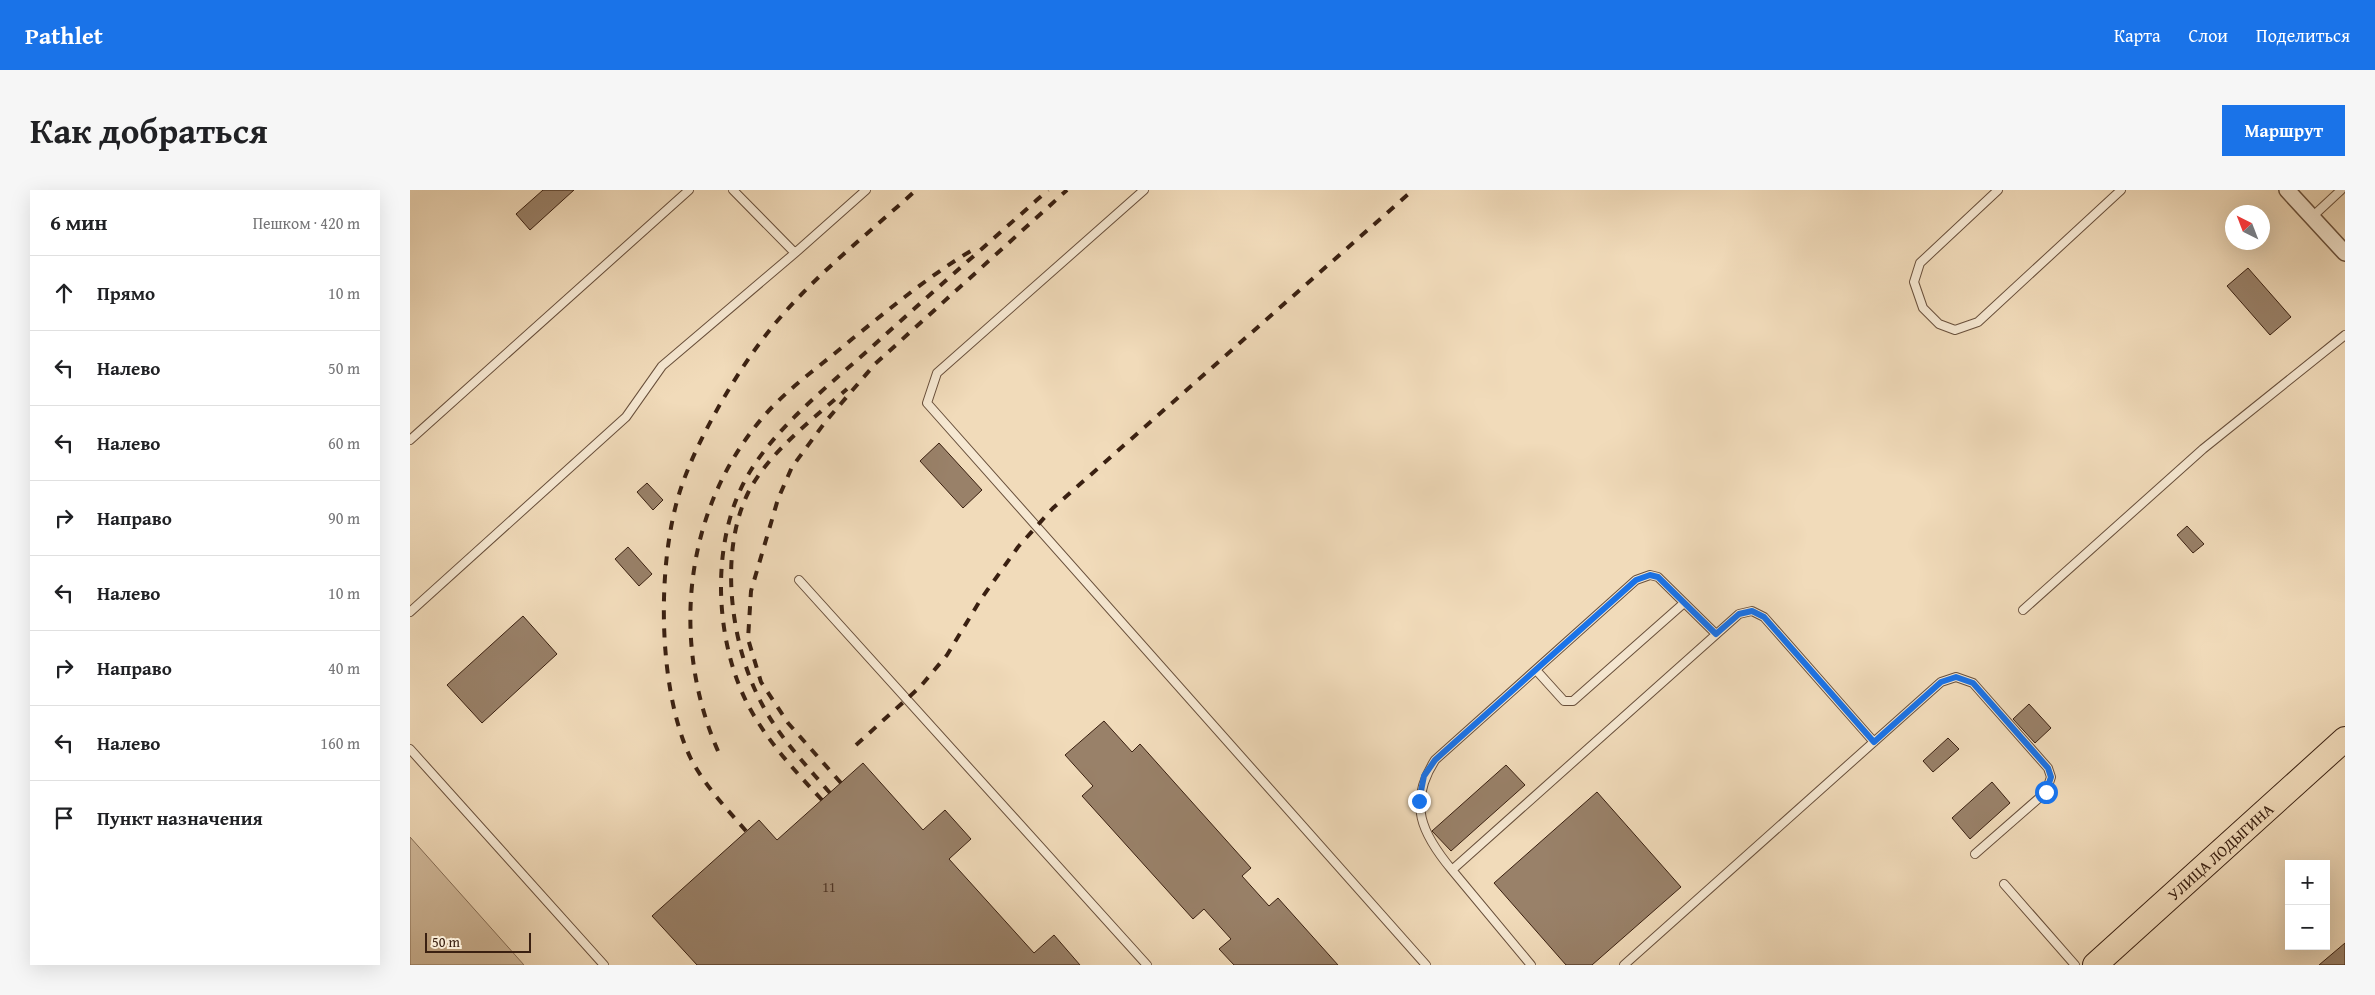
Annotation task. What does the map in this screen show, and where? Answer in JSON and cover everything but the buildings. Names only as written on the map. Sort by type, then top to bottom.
[{"type":"main road","name":"УЛИЦА ЛОДЫГИНА","points":[[2095,965],[2345,739]]},
{"type":"street","points":[[2287,190],[2345,253]]},
{"type":"lane","points":[[410,440],[689,190]]},
{"type":"lane","points":[[733,190],[796,253]]},
{"type":"lane","points":[[410,612],[626,417],[662,366],[796,253],[866,190]]},
{"type":"lane","points":[[1144,190],[938,372],[927,402],[1426,965]]},
{"type":"lane","points":[[1998,190],[1920,263],[1914,282],[1923,308],[1939,324],[1955,330],[1978,322],[2121,190]]},
{"type":"lane","points":[[2312,217],[2341,190]]},
{"type":"lane","points":[[2023,610],[2203,450],[2345,335]]},
{"type":"lane","points":[[1531,965],[1433,846],[1424,829],[1419,801],[1424,776],[1435,760],[1636,580],[1650,575],[1658,577],[1716,634]]},
{"type":"lane","points":[[799,580],[1147,965]]},
{"type":"lane","points":[[1536,670],[1564,701],[1573,701],[1684,603]]},
{"type":"lane","points":[[1452,870],[1739,614],[1752,611],[1764,617],[1874,742]]},
{"type":"lane","points":[[1624,965],[1941,682],[1956,677],[1973,683],[2048,768],[2051,777],[2046,792],[1975,854]]},
{"type":"lane","points":[[410,749],[604,965]]},
{"type":"lane","points":[[2004,884],[2075,965]]},
{"type":"shaded area","points":[[410,837],[524,965],[410,965]]},
{"type":"railway","points":[[746,831],[710,788],[691,759],[680,730],[672,697],[666,661],[664,586],[674,515],[682,485],[698,446],[732,384],[757,347],[785,312],[821,275],[916,190]]},
{"type":"railway","points":[[822,800],[782,755],[764,731],[748,705],[736,678],[728,649],[723,618],[721,586],[723,555],[728,525],[738,496],[751,470],[763,453],[792,420],[825,388],[1048,190]]},
{"type":"railway","points":[[841,783],[788,723],[761,682],[748,639],[751,591],[778,499],[792,467],[826,421],[875,364],[1067,190]]},
{"type":"railway","points":[[856,745],[920,687],[947,655],[981,599],[1018,547],[1053,508],[1413,190]]},
{"type":"railway","points":[[718,751],[703,709],[694,665],[690,621],[693,577],[702,533],[716,492],[737,452],[764,416],[784,395],[912,292],[974,249]]},
{"type":"railway","points":[[830,793],[777,729],[752,683],[736,629],[732,601],[731,572],[733,544],[739,517],[756,478],[779,450],[847,389]]},
{"type":"route","points":[[1419,801],[1424,776],[1435,760],[1636,580],[1650,575],[1658,577],[1716,634],[1739,614],[1752,611],[1764,617],[1874,742],[1941,682],[1956,677],[1973,683],[2048,768],[2051,777],[2046,792]]}]
